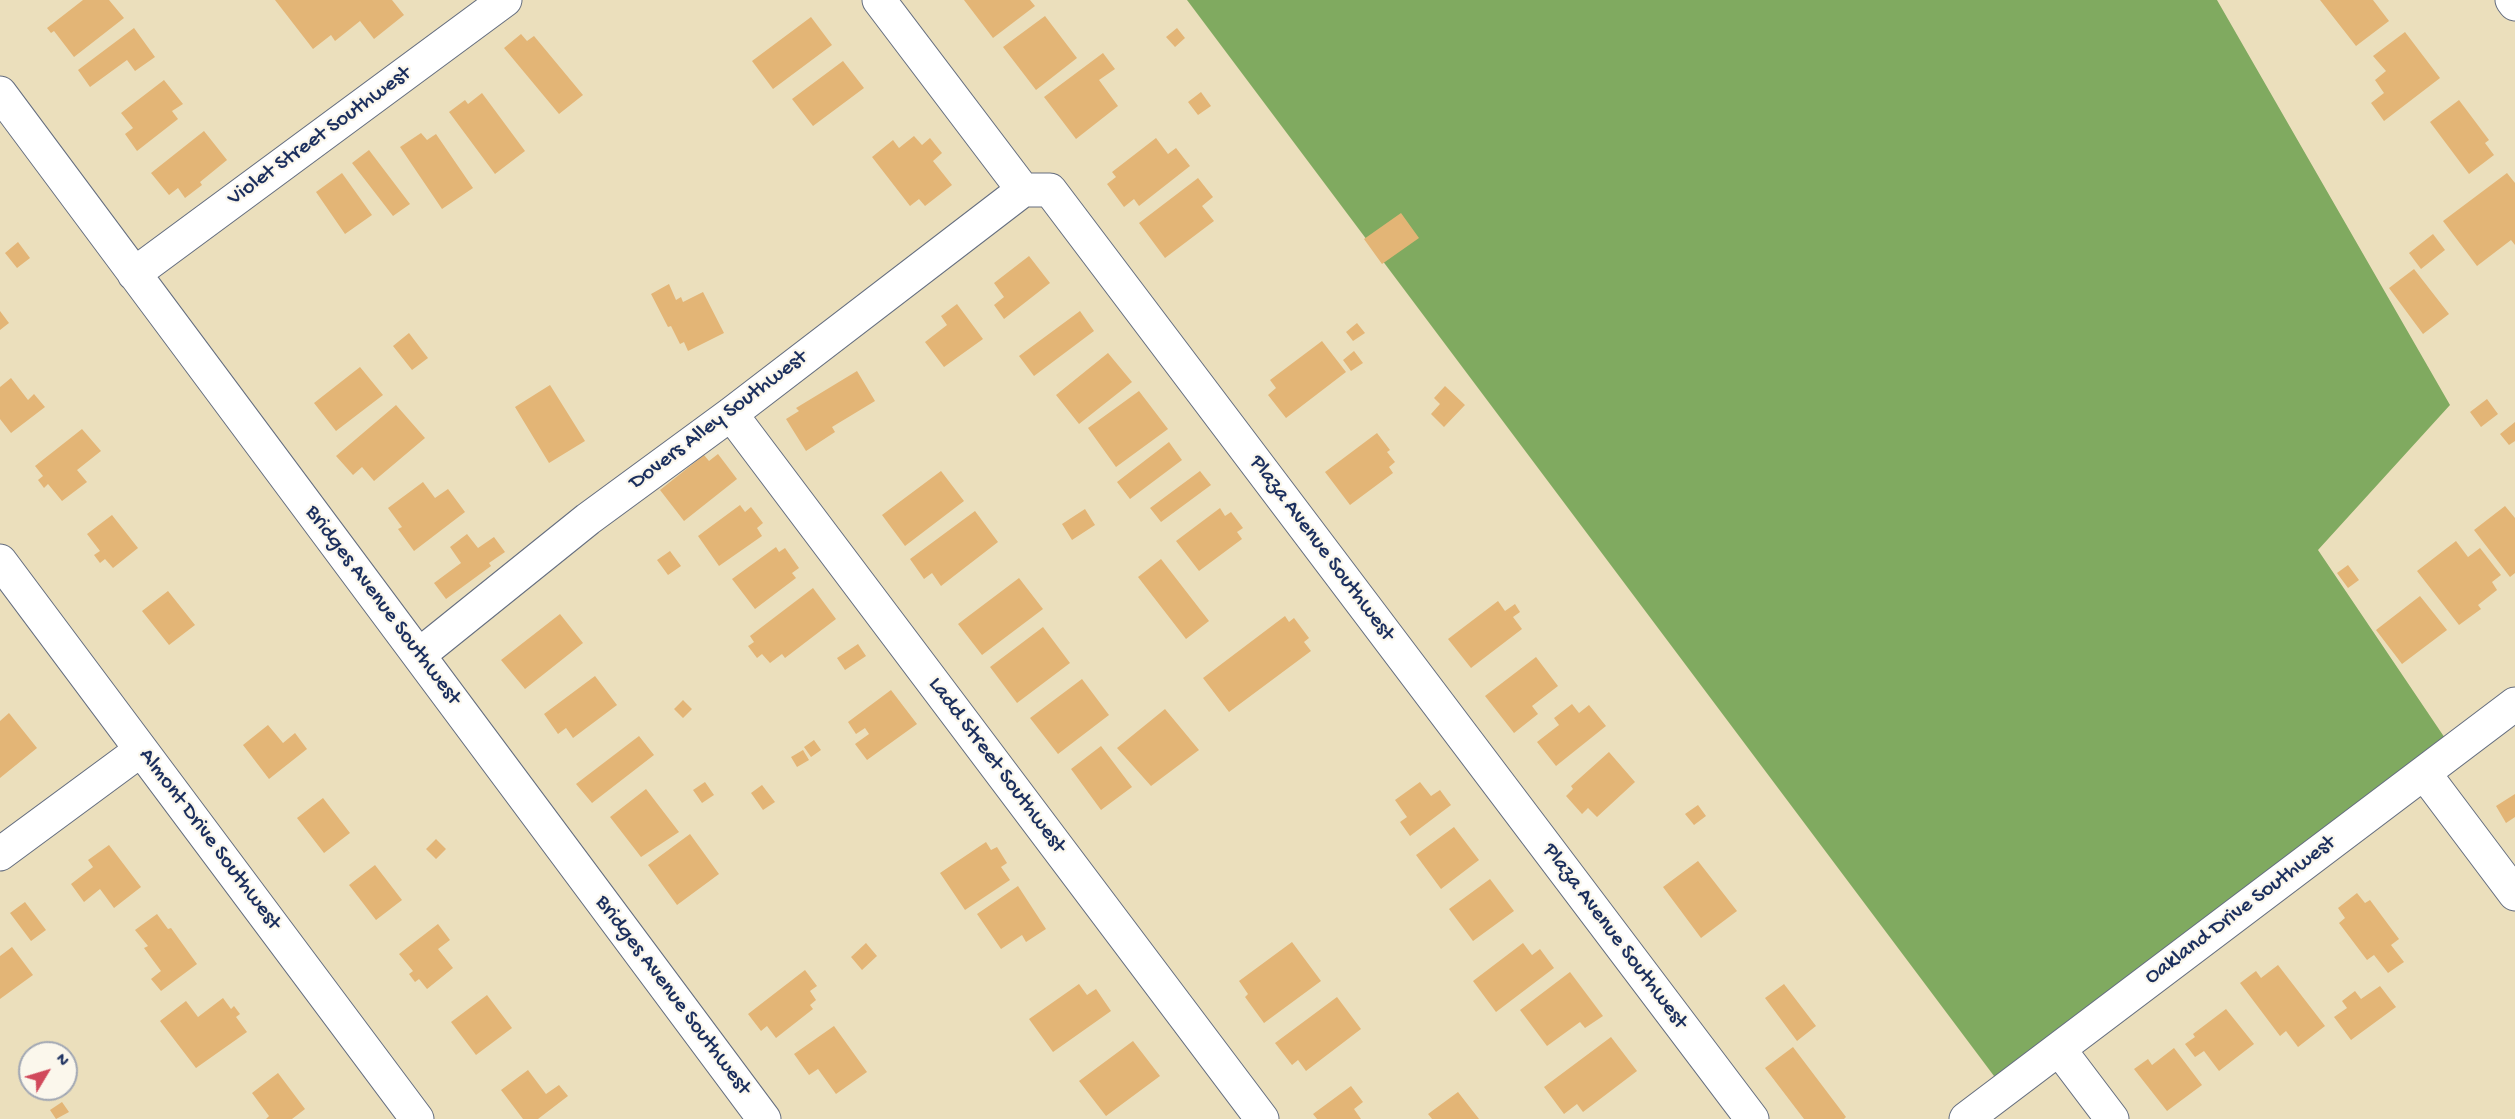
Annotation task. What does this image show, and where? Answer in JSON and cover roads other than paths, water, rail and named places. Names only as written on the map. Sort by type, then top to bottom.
[{"type":"street","name":"Violet Street Southwest","points":[[135,274],[505,0]]},
{"type":"street","points":[[879,0],[1023,190]]},
{"type":"street","points":[[2512,0],[2515,4]]},
{"type":"street","name":"Bridges Avenue Southwest","points":[[0,93],[764,1119]]},
{"type":"street","name":"Dovers Alley Southwest","points":[[419,655],[588,519],[731,414],[1023,190]]},
{"type":"street","name":"Plaza Avenue Southwest","points":[[1023,190],[1050,190],[1752,1119]]},
{"type":"street","name":"Ladd Street Southwest","points":[[731,414],[1262,1119]]},
{"type":"street","name":"Almont Drive Southwest","points":[[0,561],[409,1116]]},
{"type":"street","name":"Oakland Drive Southwest","points":[[1966,1119],[2515,704]]},
{"type":"street","points":[[0,854],[141,750]]},
{"type":"street","points":[[2424,772],[2515,894]]},
{"type":"street","points":[[2059,1049],[2112,1119]]}]
